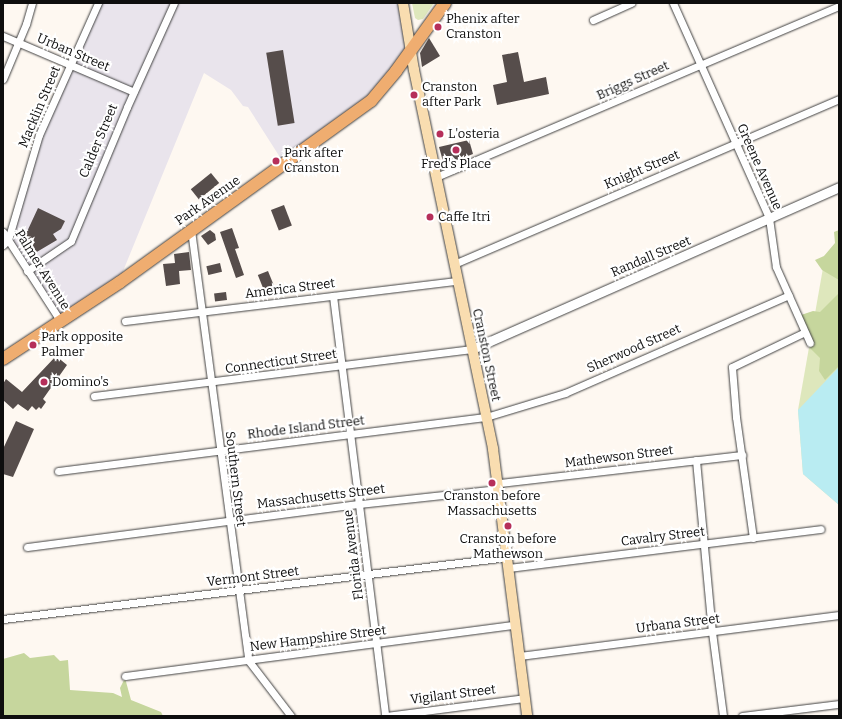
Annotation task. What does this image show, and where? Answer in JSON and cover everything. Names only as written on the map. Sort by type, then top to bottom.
[{"type":"main road","name":"Cranston Street","points":[[404,3],[436,177],[499,486],[527,716]]},
{"type":"main road","name":"Park Avenue","points":[[3,359],[61,322],[370,101],[388,82],[444,3]]},
{"type":"street","points":[[3,78],[19,44],[32,3]]},
{"type":"street","name":"Macklin Street","points":[[5,242],[39,135],[98,3]]},
{"type":"street","name":"Calder Street","points":[[27,271],[71,241],[134,92],[174,3]]},
{"type":"street","points":[[593,20],[631,3]]},
{"type":"street","name":"Greene Avenue","points":[[673,3],[702,64],[735,144],[769,218],[776,267],[810,343]]},
{"type":"street","name":"Briggs Street","points":[[436,177],[839,6]]},
{"type":"street","name":"Urban Street","points":[[3,36],[134,92]]},
{"type":"street","name":"Knight Street","points":[[454,264],[839,98]]},
{"type":"street","name":"Randall Street","points":[[472,349],[714,244],[839,187]]},
{"type":"street","name":"Southern Street","points":[[191,230],[228,520],[248,660],[291,716]]},
{"type":"street","name":"Palmer Avenue","points":[[3,232],[5,242],[27,271],[61,322]]},
{"type":"street","name":"America Street","points":[[125,321],[457,281]]},
{"type":"street","name":"Sherwood Street","points":[[486,417],[565,393],[788,295]]},
{"type":"street","name":"Florida Avenue","points":[[333,296],[360,504],[385,716]]},
{"type":"street","points":[[753,538],[736,417],[732,367],[803,333]]},
{"type":"street","name":"Connecticut Street","points":[[94,396],[211,383],[472,349]]},
{"type":"street","name":"Rhode Island Street","points":[[58,471],[486,417]]},
{"type":"street","name":"Mathewson Street","points":[[499,486],[742,455]]},
{"type":"street","points":[[696,460],[712,632],[723,716]]},
{"type":"street","name":"Massachusetts Street","points":[[28,547],[499,486]]},
{"type":"street","name":"Cavalry Street","points":[[508,568],[703,545],[821,529]]},
{"type":"street","name":"Vermont Street","points":[[3,619],[507,557]]},
{"type":"street","name":"Urbana Street","points":[[519,656],[839,616]]},
{"type":"street","name":"New Hampshire Street","points":[[124,676],[515,625]]},
{"type":"street","name":"Vigilant Street","points":[[385,716],[418,714],[524,698]]},
{"type":"street","points":[[742,716],[839,704]]},
{"type":"shaded area","points":[[99,3],[400,3],[410,50],[371,98],[283,162],[248,107],[243,106],[231,90],[204,73],[119,281],[61,319],[11,245],[10,233],[38,139]]},
{"type":"green space","points":[[412,3],[434,3],[423,19],[418,20],[415,18]]},
{"type":"green space","points":[[839,230],[839,280],[822,270],[815,260],[824,256],[835,243],[834,232]]},
{"type":"green space","points":[[839,263],[839,505],[803,474],[798,410],[823,268]]},
{"type":"green space","points":[[839,293],[839,366],[825,380],[819,371],[820,358],[810,348],[802,334],[798,316],[813,311],[820,312]]},
{"type":"green space","points":[[24,653],[30,658],[54,655],[60,661],[68,660],[70,690],[113,693],[122,697],[120,688],[125,678],[131,700],[161,712],[163,716],[3,716],[3,659]]},
{"type":"water","points":[[839,367],[839,505],[803,474],[798,410]]},
{"type":"building","points":[[429,38],[440,56],[422,67],[420,53]]},
{"type":"building","points":[[283,50],[295,123],[278,126],[266,53]]},
{"type":"building","points":[[518,52],[524,82],[546,77],[549,94],[497,105],[493,85],[507,82],[502,55]]},
{"type":"building","name":"Fred's Place","points":[[469,140],[473,154],[444,165],[439,147]]},
{"type":"building","points":[[211,173],[219,183],[199,199],[191,189]]},
{"type":"building","points":[[284,205],[292,226],[279,231],[271,210]]},
{"type":"building","points":[[38,208],[65,221],[61,229],[53,234],[57,240],[35,253],[25,236]]},
{"type":"building","points":[[232,228],[239,248],[235,249],[244,275],[236,278],[220,232]]},
{"type":"building","points":[[210,230],[215,234],[216,240],[208,245],[201,236]]},
{"type":"building","points":[[189,252],[191,270],[179,271],[180,284],[166,286],[163,264],[175,263],[174,254]]},
{"type":"building","points":[[220,263],[222,272],[208,275],[206,266]]},
{"type":"building","points":[[268,271],[277,293],[267,297],[258,275]]},
{"type":"building","points":[[226,292],[227,300],[215,301],[214,293]]},
{"type":"building","name":"Domino's","points":[[56,356],[67,365],[43,399],[46,402],[41,409],[39,407],[36,410],[32,406],[28,411],[18,404],[13,409],[3,400],[3,384],[6,379],[22,392]]},
{"type":"building","points":[[16,421],[34,429],[13,477],[3,474],[3,449]]},
{"type":"place","name":"Phenix after Cranston","points":[[438,27]]},
{"type":"place","name":"Cranston after Park","points":[[414,95]]},
{"type":"place","name":"L'osteria","points":[[440,134]]},
{"type":"place","name":"Fred's Place","points":[[456,150]]},
{"type":"place","name":"Park after Cranston","points":[[276,161]]},
{"type":"place","name":"Caffe Itri","points":[[430,217]]},
{"type":"place","name":"Park opposite Palmer","points":[[33,345]]},
{"type":"place","name":"Domino's","points":[[44,382]]},
{"type":"place","name":"Cranston before Massachusetts","points":[[492,483]]},
{"type":"place","name":"Cranston before Mathewson","points":[[508,526]]}]
